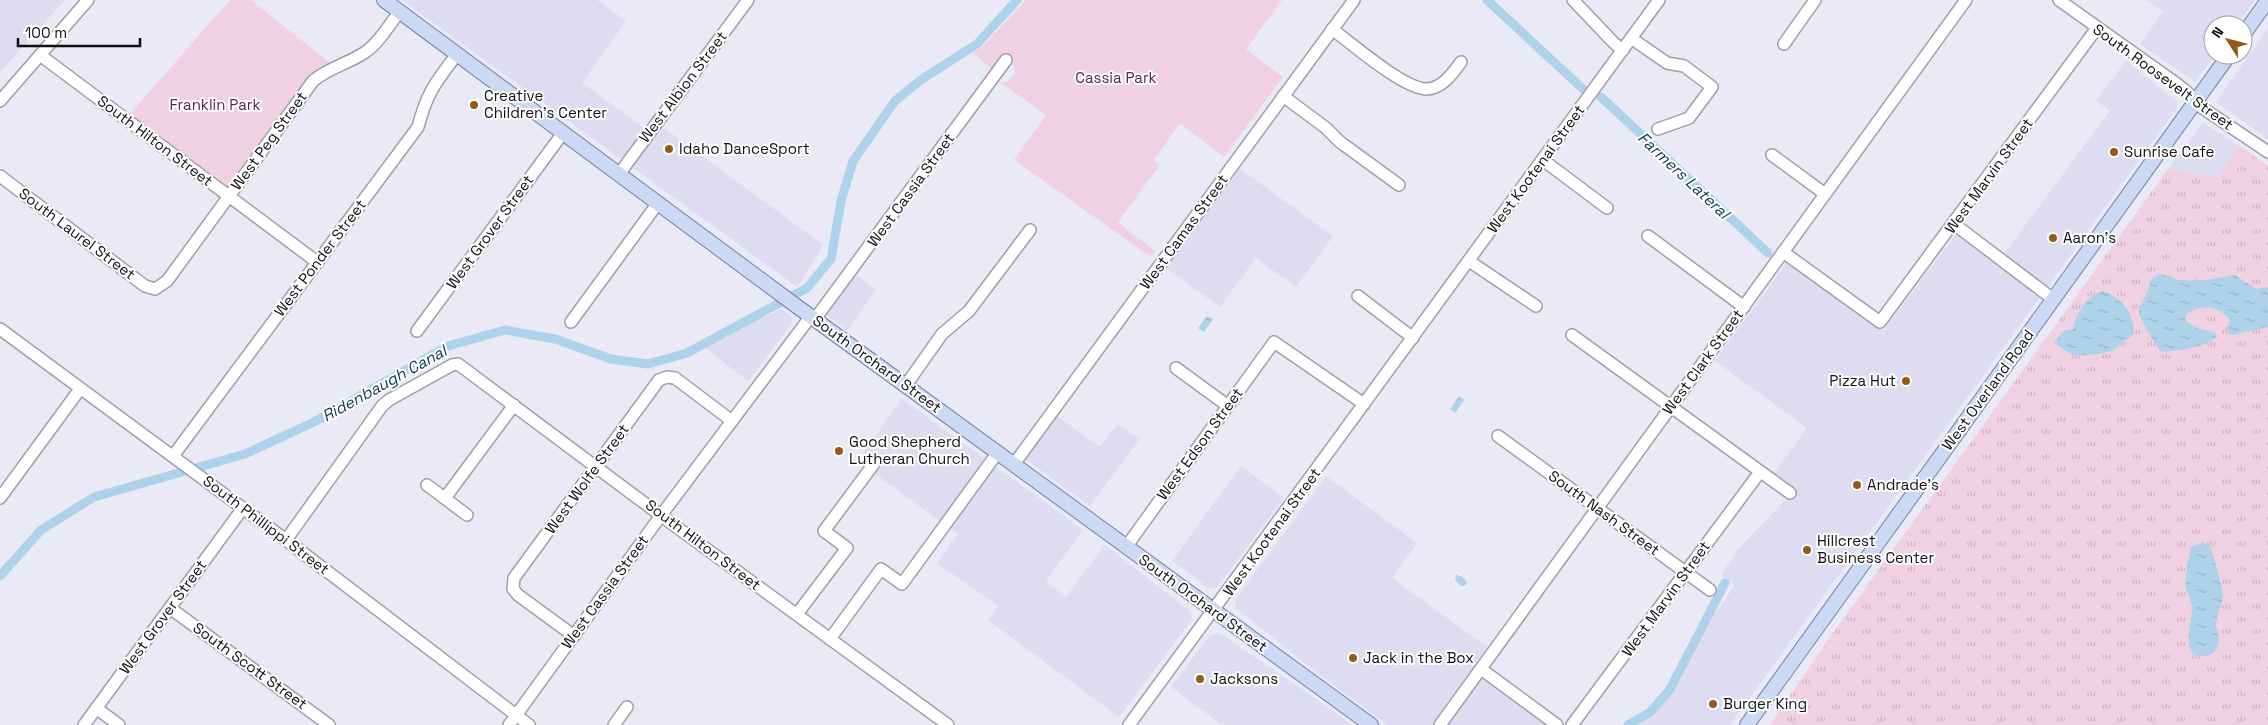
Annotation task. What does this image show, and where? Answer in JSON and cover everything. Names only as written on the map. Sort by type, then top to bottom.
[{"type":"main road","name":"South Orchard Street","points":[[384,0],[791,302],[1371,725]]},
{"type":"main road","points":[[2253,21],[2268,0]]},
{"type":"main road","name":"West Overland Road","points":[[1747,725],[2222,65]]},
{"type":"street","points":[[0,101],[88,0]]},
{"type":"street","name":"West Albion Street","points":[[619,174],[748,0]]},
{"type":"street","name":"West Camas Street","points":[[1014,464],[1354,0]]},
{"type":"street","points":[[1573,0],[1623,50]]},
{"type":"street","name":"West Kootenai Street","points":[[1130,725],[1659,0]]},
{"type":"street","points":[[1784,44],[1815,0]]},
{"type":"street","name":"West Clark Street","points":[[1440,725],[1966,0]]},
{"type":"street","name":"South Roosevelt Street","points":[[2059,0],[2177,84],[2194,102],[2268,152]]},
{"type":"street","name":"West Peg Street","points":[[155,289],[167,281],[313,82],[325,72],[365,53],[377,42],[400,11]]},
{"type":"street","name":"West Marvin Street","points":[[1783,252],[1880,322],[2097,28]]},
{"type":"street","points":[[1332,29],[1408,85],[1427,89],[1449,79],[1461,62]]},
{"type":"street","points":[[1632,38],[1667,63],[1684,66],[1712,86],[1689,118],[1658,129]]},
{"type":"street","name":"West Ponder Street","points":[[177,460],[317,262],[418,127],[425,101],[431,88],[457,54]]},
{"type":"street","name":"South Hilton Street","points":[[40,56],[317,262]]},
{"type":"street","name":"West Cassia Street","points":[[509,725],[662,514],[813,318],[1006,60]]},
{"type":"street","points":[[1283,96],[1326,128],[1340,142],[1399,185]]},
{"type":"street","name":"West Grover Street","points":[[417,331],[563,133]]},
{"type":"street","points":[[1772,155],[1825,194]]},
{"type":"street","points":[[1543,160],[1607,208]]},
{"type":"street","name":"South Laurel Street","points":[[0,176],[145,286],[155,289]]},
{"type":"street","points":[[571,322],[658,203]]},
{"type":"street","points":[[1954,224],[2053,300]]},
{"type":"street","points":[[906,385],[942,334],[969,311],[1030,230]]},
{"type":"street","points":[[1648,236],[1744,307]]},
{"type":"street","points":[[1469,261],[1536,306]]},
{"type":"street","points":[[1358,296],[1413,338]]},
{"type":"street","name":"South Phillippi Street","points":[[0,329],[80,390],[286,540],[529,725]]},
{"type":"street","points":[[1572,335],[1790,493]]},
{"type":"street","name":"West Edson Street","points":[[1126,547],[1274,342],[1364,404]]},
{"type":"street","name":"South Hilton Street","points":[[286,540],[382,406],[396,395],[452,365],[458,364],[948,725]]},
{"type":"street","points":[[1176,368],[1228,406]]},
{"type":"street","name":"West Wolfe Street","points":[[574,636],[518,595],[514,589],[514,578],[659,380],[667,377],[674,378],[732,421]]},
{"type":"street","points":[[0,498],[80,390]]},
{"type":"street","points":[[445,498],[514,405]]},
{"type":"street","name":"South Nash Street","points":[[1498,436],[1710,590]]},
{"type":"street","points":[[830,639],[881,569],[902,584],[998,452]]},
{"type":"street","points":[[797,614],[847,548],[824,531],[873,465]]},
{"type":"street","name":"West Marvin Street","points":[[1572,725],[1760,472]]},
{"type":"street","points":[[427,486],[467,515]]},
{"type":"street","name":"West Grover Street","points":[[84,725],[243,508]]},
{"type":"street","name":"South Scott Street","points":[[170,608],[329,725]]},
{"type":"street","points":[[1481,669],[1558,725]]},
{"type":"street","points":[[614,725],[627,707]]},
{"type":"street","points":[[96,708],[119,725]]},
{"type":"shaded area","points":[[0,0],[65,0],[0,72]]},
{"type":"shaded area","points":[[402,0],[597,0],[626,21],[582,83],[657,137],[664,128],[823,245],[800,283],[796,286]]},
{"type":"shaded area","points":[[2147,0],[2255,0],[2244,15],[2203,15],[2203,65],[2208,65],[2195,82],[2140,44],[2163,12]]},
{"type":"shaded area","points":[[2268,28],[2268,139],[2216,102],[2242,65],[2253,65],[2253,49]]},
{"type":"shaded area","points":[[2126,61],[2178,102],[2177,108],[1730,725],[1638,725],[1647,720],[1674,691],[1698,638],[1735,585],[1721,575],[1738,549],[1795,490],[1774,473],[1807,428],[1715,361],[1787,262],[1883,331],[1964,224],[2004,254],[2110,111],[2096,101]]},
{"type":"shaded area","points":[[2203,123],[2240,146],[2217,177],[2168,169]]},
{"type":"shaded area","points":[[1240,169],[1333,236],[1296,287],[1256,258],[1220,307],[1166,268]]},
{"type":"shaded area","points":[[856,275],[876,290],[847,330],[827,315]]},
{"type":"shaded area","points":[[782,309],[792,317],[792,323],[748,381],[705,348],[736,329]]},
{"type":"shaded area","points":[[902,399],[1083,530],[1046,581],[1066,597],[1105,545],[1191,612],[1192,619],[1119,717],[988,620],[998,606],[937,563],[958,534],[857,461]]},
{"type":"shaded area","points":[[1057,416],[1100,447],[1117,424],[1140,439],[1090,506],[1025,459]]},
{"type":"shaded area","points":[[1241,466],[1284,498],[1217,587],[1209,588],[1172,561]]},
{"type":"shaded area","points":[[1326,476],[1417,543],[1392,578],[1487,647],[1471,670],[1548,725],[1388,725],[1321,676],[1236,608],[1235,600]]},
{"type":"shaded area","points":[[1219,633],[1352,725],[1222,725],[1171,687],[1210,635]]},
{"type":"green space","name":"Franklin Park","points":[[230,0],[251,0],[330,63],[308,76],[227,187],[130,114]]},
{"type":"green space","name":"Cassia Park","points":[[1026,0],[1282,0],[1246,49],[1283,77],[1224,157],[1180,123],[1154,160],[1160,165],[1118,222],[1155,251],[1151,257],[1014,160],[1046,115],[1000,82],[1007,82],[1015,74],[1015,67],[1010,62],[999,61],[991,69],[972,52],[982,47]]},
{"type":"green space","points":[[2240,146],[2268,166],[2268,725],[1770,725],[1828,640],[2168,169],[2217,177]]},
{"type":"water","points":[[2161,274],[2179,280],[2199,281],[2235,275],[2256,289],[2268,287],[2268,327],[2232,335],[2227,329],[2230,320],[2226,315],[2215,309],[2197,309],[2186,315],[2185,321],[2199,329],[2214,332],[2217,337],[2204,344],[2183,350],[2161,352],[2142,321],[2139,310],[2151,280]]},
{"type":"water","points":[[2103,291],[2115,297],[2126,308],[2134,328],[2133,335],[2112,351],[2097,354],[2074,356],[2054,343],[2064,331],[2073,329],[2079,311],[2087,301]]},
{"type":"water","points":[[1207,316],[1213,319],[1204,332],[1198,328]]},
{"type":"water","points":[[1459,396],[1464,400],[1455,413],[1450,409]]},
{"type":"water","points":[[2203,542],[2209,546],[2213,555],[2223,597],[2216,623],[2219,640],[2216,650],[2209,655],[2197,656],[2189,646],[2192,607],[2186,585],[2191,547]]},
{"type":"water","points":[[1456,575],[1463,577],[1467,583],[1466,585],[1461,586],[1455,580]]},
{"type":"waterway","name":"Ridenbaugh Canal","points":[[0,576],[41,530],[94,497],[245,454],[314,422],[448,346],[505,330],[555,339],[611,359],[648,364],[687,353],[807,288],[831,259],[841,201],[853,161],[895,101],[922,79],[977,44],[1017,0]]},
{"type":"waterway","name":"Farmers Lateral","points":[[1487,0],[1583,89]]},
{"type":"waterway","name":"Farmers Lateral","points":[[1601,97],[1768,253]]},
{"type":"waterway","name":"Farmers Lateral","points":[[1628,725],[1649,713],[1669,691],[1725,583]]},
{"type":"place","name":"Creative Children's Center","points":[[474,105]]},
{"type":"place","name":"Idaho DanceSport","points":[[669,149]]},
{"type":"place","name":"Sunrise Cafe","points":[[2114,152]]},
{"type":"place","name":"Aaron's","points":[[2053,238]]},
{"type":"place","name":"Pizza Hut","points":[[1906,381]]},
{"type":"place","name":"Good Shepherd Lutheran Church","points":[[839,451]]},
{"type":"place","name":"Andrade's","points":[[1857,485]]},
{"type":"place","name":"Hillcrest Business Center","points":[[1807,550]]},
{"type":"place","name":"Jack in the Box","points":[[1353,658]]},
{"type":"place","name":"Jacksons","points":[[1200,679]]},
{"type":"place","name":"Burger King","points":[[1713,704]]}]
